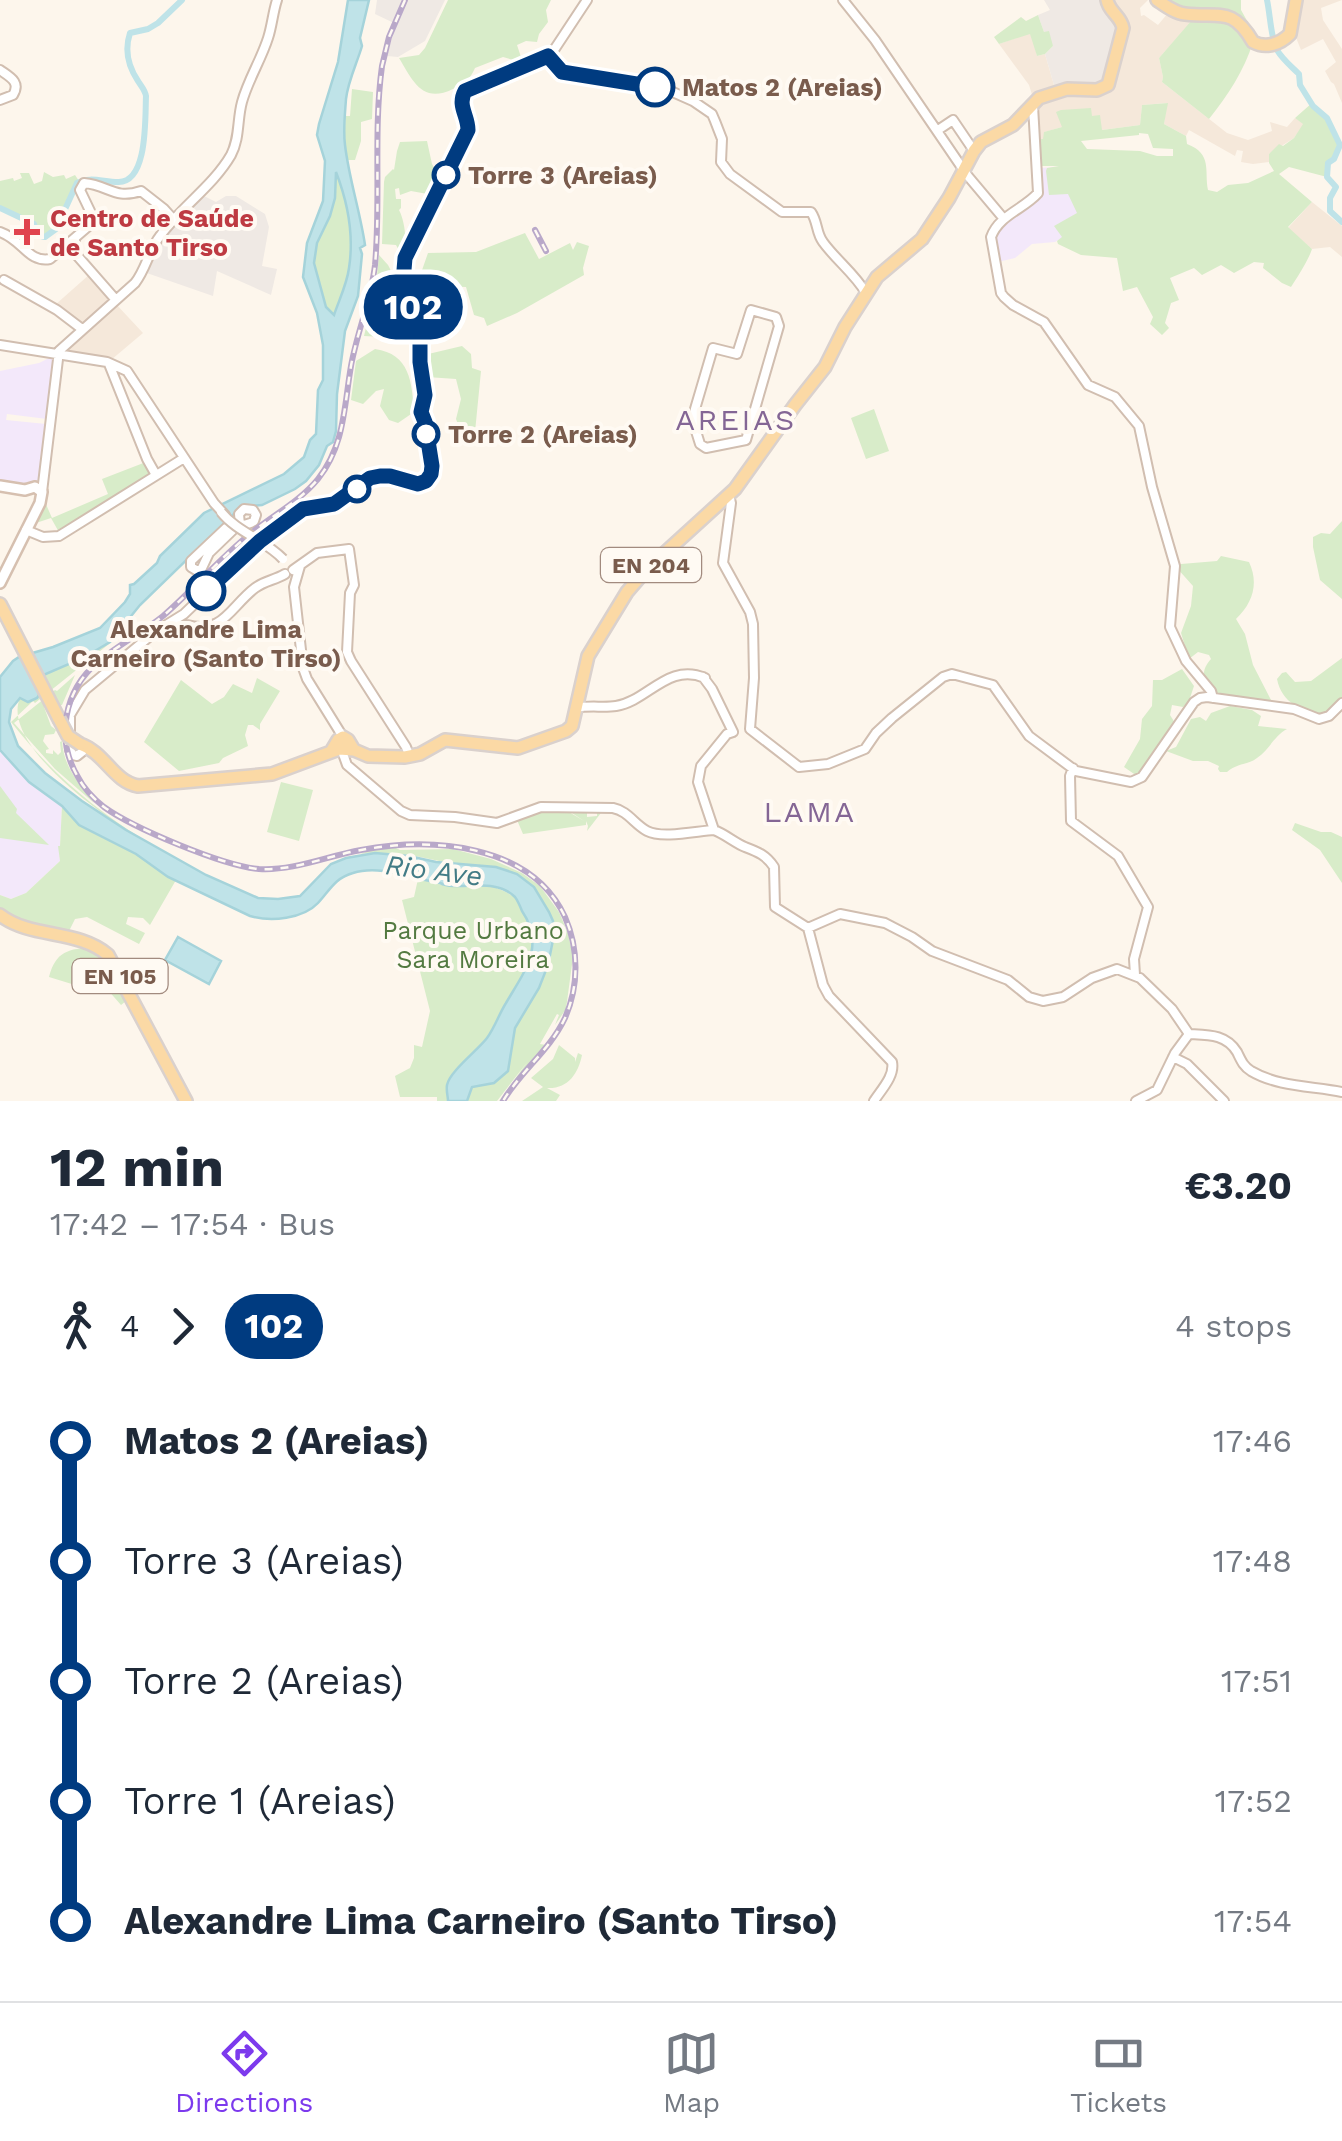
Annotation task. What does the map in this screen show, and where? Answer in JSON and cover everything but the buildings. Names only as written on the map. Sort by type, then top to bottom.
[{"type":"main road","name":"EN 204","points":[[580,705],[588,656],[627,592],[644,570],[729,496],[756,448],[830,360],[866,288],[922,239],[981,142],[1013,125],[1048,94],[1098,90],[1108,85],[1124,28],[1107,0]]},
{"type":"main road","points":[[1157,0],[1181,14],[1230,16],[1245,28],[1253,42],[1274,44],[1292,32],[1296,0]]},
{"type":"main road","points":[[0,486],[35,491],[40,503],[0,582]]},
{"type":"main road","points":[[0,604],[68,736],[125,782],[138,786],[272,774],[342,746],[368,756],[410,757],[452,740],[518,748],[566,731],[580,705]]},
{"type":"main road","name":"EN 105","points":[[0,915],[18,926],[90,944],[108,955],[186,1101]]},
{"type":"street","points":[[35,491],[44,475],[62,352],[141,274],[152,247],[233,151],[242,103],[268,38],[277,0]]},
{"type":"street","points":[[83,748],[77,756],[73,754],[70,738],[70,715],[79,697],[154,632],[186,619],[260,541],[298,512],[334,504],[370,478],[390,476],[418,484],[431,474],[421,412],[425,395],[420,338],[404,270],[405,258],[468,130],[461,106],[465,91],[548,56],[587,0]]},
{"type":"street","points":[[843,0],[964,170],[1004,218]]},
{"type":"street","points":[[548,56],[562,72],[672,90],[706,109],[721,132],[724,168],[782,212],[811,212],[820,238],[866,288]]},
{"type":"street","points":[[0,70],[14,79],[16,87],[13,95],[1,100]]},
{"type":"street","points":[[1034,103],[1036,197],[1004,218],[991,236],[1001,293],[1048,326],[1088,385],[1115,397],[1139,426],[1174,566],[1170,627],[1191,669],[1212,691],[1213,698]]},
{"type":"street","points":[[938,130],[953,120],[974,151]]},
{"type":"street","points":[[0,232],[14,238],[33,258],[50,258],[88,228],[92,219],[80,190],[82,184],[92,183],[122,196],[141,192],[173,219]]},
{"type":"street","points":[[74,252],[75,239]]},
{"type":"street","points":[[62,250],[74,252],[116,300]]},
{"type":"street","points":[[0,269],[2,285],[57,310],[82,329]]},
{"type":"street","points":[[751,310],[776,317],[780,326],[756,448],[710,448],[700,444],[695,428],[695,409],[713,348],[738,354],[751,310]]},
{"type":"street","points":[[0,345],[62,352],[118,366],[130,374],[220,512],[271,548],[289,573],[303,668],[342,746],[347,765],[401,811],[497,823],[542,808],[620,808],[642,828],[657,834],[714,830],[746,848],[758,850],[774,867],[775,907],[808,928],[829,996],[892,1062],[892,1075],[874,1101]]},
{"type":"street","points":[[109,364],[156,475]]},
{"type":"street","points":[[30,528],[50,538],[59,536],[184,458]]},
{"type":"street","points":[[170,466],[181,465],[193,471]]},
{"type":"street","points":[[729,496],[724,568],[753,624],[750,729],[802,768],[828,764],[865,749],[892,718],[952,674],[992,685],[1030,736],[1073,768],[1131,782],[1142,776],[1194,702],[1203,697],[1294,709],[1319,719],[1342,703]]},
{"type":"street","points":[[241,528],[209,554],[201,570],[191,567],[191,561],[222,532],[241,528],[252,523],[256,518],[250,508],[239,514],[241,528]]},
{"type":"street","points":[[186,619],[202,628],[214,626],[254,588],[289,573],[317,553],[349,549],[354,585],[350,594],[347,652],[410,757]]},
{"type":"street","points":[[580,705],[620,706],[683,674],[695,674],[709,682],[729,731],[701,766],[698,782],[714,830]]},
{"type":"street","points":[[1073,768],[1071,821],[1118,856],[1148,907],[1134,959],[1135,975]]},
{"type":"street","points":[[808,928],[840,914],[885,924],[932,951],[1008,980],[1029,998],[1044,1001],[1063,997],[1092,978],[1117,969],[1143,980],[1172,1009],[1189,1034]]},
{"type":"street","points":[[1136,1101],[1157,1090],[1189,1034]]},
{"type":"street","points":[[1189,1034],[1225,1039],[1253,1072],[1294,1085],[1342,1092]]},
{"type":"street","points":[[1173,1057],[1187,1064],[1224,1101]]},
{"type":"shaded area","points":[[377,0],[445,0],[425,41],[398,57],[387,56],[396,24],[375,14]]},
{"type":"shaded area","points":[[1044,0],[1107,0],[1122,22],[1108,85],[1056,92],[1045,54],[1053,46],[1038,15],[1050,10]]},
{"type":"shaded area","points":[[1107,0],[1148,0],[1140,8],[1141,16],[1158,25],[1168,13],[1193,20],[1159,58],[1162,82],[1227,133],[1248,140],[1272,131],[1270,122],[1287,127],[1295,118],[1304,124],[1294,138],[1269,154],[1269,162],[1253,164],[1241,162],[1243,151],[1237,150],[1235,156],[1189,130],[1186,136],[1164,124],[1167,103],[1142,105],[1140,125],[1102,130],[1062,127],[1045,132],[1044,139],[1035,139],[1029,85],[999,44],[1030,33],[1037,56],[1045,54],[1056,92]]},
{"type":"shaded area","points":[[1296,0],[1342,0],[1321,8],[1323,20],[1342,49],[1342,103],[1325,71],[1336,62],[1323,39],[1301,50],[1295,35]]},
{"type":"shaded area","points":[[1063,167],[1084,225],[1055,242],[1032,244],[1015,258],[998,262],[995,231],[1040,196],[1038,168]]},
{"type":"shaded area","points":[[200,194],[216,202],[236,196],[265,214],[269,227],[262,266],[277,269],[271,295],[217,271],[213,296],[144,272],[154,247]]},
{"type":"shaded area","points":[[1312,202],[1342,226],[1342,257],[1330,247],[1312,249],[1288,228]]},
{"type":"shaded area","points":[[90,274],[112,300],[83,326],[55,305]]},
{"type":"shaded area","points":[[115,303],[143,333],[111,360],[67,353],[65,348]]},
{"type":"shaded area","points":[[53,356],[47,419],[7,414],[6,420],[46,424],[41,474],[29,486],[0,483],[0,371]]},
{"type":"shaded area","points":[[0,750],[29,782],[62,806],[60,861],[26,893],[11,899],[0,895]]},
{"type":"green space","points":[[448,0],[551,0],[546,10],[548,22],[537,42],[517,45],[521,57],[503,57],[475,68],[460,85],[433,94],[420,88],[399,58],[419,55],[425,48]]},
{"type":"green space","points":[[1162,0],[1241,0],[1241,10],[1256,42],[1209,119],[1162,82],[1159,58],[1192,20]]},
{"type":"green space","points":[[1038,15],[1053,46],[1045,54],[1037,56],[1030,34],[999,44],[994,37],[1021,17],[1026,21]]},
{"type":"green space","points":[[352,89],[373,92],[372,119],[361,122],[355,160],[348,160],[345,116],[350,116]]},
{"type":"green space","points":[[1168,103],[1164,124],[1186,136],[1187,144],[1201,153],[1208,190],[1217,192],[1274,171],[1269,154],[1279,144],[1283,146],[1294,138],[1303,124],[1295,118],[1312,103],[1327,118],[1340,145],[1328,163],[1327,177],[1289,167],[1279,174],[1312,202],[1288,227],[1312,249],[1291,287],[1263,268],[1264,263],[1254,262],[1234,273],[1221,265],[1202,275],[1194,268],[1170,278],[1179,300],[1171,303],[1165,323],[1169,328],[1162,335],[1150,324],[1153,317],[1137,287],[1123,291],[1117,258],[1081,255],[1058,244],[1062,237],[1054,226],[1077,213],[1068,194],[1049,195],[1047,168],[1059,166],[1037,166],[1035,139],[1043,139],[1044,132],[1062,127],[1056,112],[1061,110],[1091,108],[1092,116],[1100,115],[1102,130],[1140,125],[1142,105]],"holes":[[[1148,134],[1153,148],[1173,149],[1173,156],[1087,149],[1081,141]]]},
{"type":"green space","points":[[427,141],[440,178],[433,195],[411,191],[400,195],[399,188],[395,189],[396,199],[401,199],[399,210],[405,233],[402,256],[396,245],[382,244],[385,177],[394,170],[400,142]]},
{"type":"green space","points":[[335,171],[347,206],[351,243],[348,274],[334,315],[326,308],[314,263],[317,243],[330,216]]},
{"type":"green space","points":[[44,172],[53,177],[64,175],[66,179],[75,175],[79,181],[55,229],[43,237],[37,235],[34,224],[0,208],[0,181],[14,181],[22,178],[20,173],[29,173],[34,184],[42,181]]},
{"type":"green space","points":[[525,233],[539,259],[570,243],[573,250],[577,242],[589,246],[584,275],[487,326],[484,318],[474,315],[466,287],[438,286],[439,296],[414,293],[428,253],[476,252]]},
{"type":"green space","points":[[379,255],[408,298],[418,339],[364,336]]},
{"type":"green space","points":[[462,346],[471,354],[472,368],[481,371],[475,432],[459,427],[456,419],[461,399],[456,379],[427,377],[424,355]]},
{"type":"green space","points":[[375,349],[396,357],[410,380],[414,412],[398,423],[389,420],[380,406],[384,389],[376,391],[363,404],[351,400],[356,361]]},
{"type":"green space","points":[[874,409],[889,451],[866,459],[851,418]]},
{"type":"green space","points":[[146,462],[153,473],[60,534],[51,518],[33,524],[33,530],[31,526],[45,502],[52,518],[108,494],[102,479]]},
{"type":"green space","points":[[1342,521],[1342,599],[1320,580],[1313,537],[1330,534]]},
{"type":"green space","points":[[1221,556],[1249,562],[1252,570],[1253,592],[1236,619],[1271,700],[1220,697],[1204,675],[1209,655],[1198,652],[1189,659],[1181,633],[1191,606],[1193,586],[1176,567],[1217,561]]},
{"type":"green space","points":[[123,628],[134,634],[122,639],[119,636],[18,715],[20,698],[28,702],[41,676],[102,648]]},
{"type":"green space","points":[[1342,658],[1342,700],[1323,717],[1294,704],[1283,694],[1277,679],[1282,673],[1286,672],[1295,682],[1311,681]]},
{"type":"green space","points":[[1182,669],[1194,686],[1189,701],[1183,707],[1172,705],[1170,715],[1175,723],[1137,776],[1124,767],[1140,739],[1142,719],[1152,706],[1153,680],[1162,680]]},
{"type":"green space","points":[[75,675],[62,705],[44,707],[56,730],[45,735],[43,741],[49,749],[46,753],[53,754],[53,750],[58,755],[62,741],[69,767],[94,803],[55,769],[14,723]]},
{"type":"green space","points":[[257,678],[280,691],[260,730],[248,725],[248,746],[219,763],[179,771],[144,742],[181,680],[212,704],[224,697],[233,684],[252,693]]},
{"type":"green space","points":[[1230,706],[1261,716],[1258,726],[1287,729],[1257,758],[1227,772],[1220,772],[1219,766],[1208,761],[1193,761],[1166,751],[1176,747],[1191,719],[1200,717],[1206,721],[1211,713]]},
{"type":"green space","points":[[18,715],[26,737],[36,751],[11,722]]},
{"type":"green space","points":[[36,751],[87,800],[141,838],[105,815],[82,798],[60,778]]},
{"type":"green space","points":[[281,782],[313,790],[299,841],[267,832]]},
{"type":"green space","points":[[0,786],[16,813],[49,845],[0,838]]},
{"type":"green space","points":[[62,806],[79,825],[176,880],[150,925],[143,918],[128,917],[126,924],[145,933],[139,944],[87,917],[75,919],[68,933],[17,923],[0,912],[0,895],[11,899],[26,893],[60,861]]},
{"type":"green space","points":[[564,809],[584,821],[572,809],[587,809],[587,817],[597,816],[597,809],[604,809],[587,831],[586,821],[586,825],[523,834],[517,820],[534,811]]},
{"type":"green space","points":[[1295,823],[1342,837],[1342,883],[1320,850],[1292,830]]},
{"type":"green space","points":[[394,847],[453,849],[491,859],[522,873],[540,886],[559,912],[568,933],[573,957],[566,1009],[555,1025],[557,1014],[540,1044],[546,1045],[502,1101],[528,1061],[497,1101],[467,1101],[472,1087],[494,1083],[512,1051],[514,1028],[539,988],[548,965],[553,921],[534,887],[425,858],[360,854]]},
{"type":"green space","name":"Parque Urbano Sara Moreira","points":[[418,879],[447,886],[492,886],[506,892],[516,898],[534,933],[529,967],[489,1035],[450,1078],[448,1101],[437,1101],[437,1097],[400,1097],[395,1076],[410,1068],[414,1045],[422,1047],[430,1011],[402,900],[414,897]]},
{"type":"green space","points":[[94,947],[100,950],[130,998],[121,1005],[107,989],[101,993],[49,977],[64,953]]},
{"type":"green space","points":[[559,1045],[575,1062],[578,1053],[582,1055],[575,1074],[561,1086],[547,1088],[560,1095],[556,1101],[522,1101],[543,1087],[531,1078],[553,1059]]},
{"type":"water","name":"Rio Ave","points":[[348,0],[369,0],[360,38],[362,46],[347,92],[344,128],[365,245],[360,248],[358,296],[345,331],[333,442],[327,446],[319,465],[295,489],[262,505],[241,507],[140,605],[110,642],[41,676],[37,681],[37,698],[28,702],[20,698],[11,709],[9,722],[18,746],[82,801],[206,875],[258,898],[300,896],[331,864],[375,853],[496,867],[517,874],[534,887],[553,921],[548,965],[515,1028],[508,1071],[494,1083],[472,1087],[467,1101],[448,1101],[449,1079],[490,1034],[530,959],[532,936],[515,897],[497,887],[448,885],[385,871],[363,871],[342,878],[304,913],[277,919],[250,916],[168,877],[136,854],[79,825],[62,806],[29,782],[0,750],[0,677],[13,661],[100,628],[125,602],[130,585],[157,563],[204,513],[284,474],[304,457],[316,434],[323,345],[317,313],[303,277],[307,243],[323,201],[325,161],[317,135],[338,62]],"holes":[[[336,172],[351,244],[347,280],[334,315],[326,307],[314,263],[317,243],[335,198]]]},
{"type":"water","points":[[178,937],[221,961],[209,984],[165,960]]},
{"type":"waterway","points":[[0,208],[34,224],[37,235],[45,237],[56,229],[77,183],[118,182],[135,172],[143,148],[146,96],[128,58],[130,33],[158,23],[182,0]]},
{"type":"waterway","points":[[1267,0],[1277,50],[1299,74],[1300,85],[1313,106],[1327,118],[1340,145],[1328,163],[1327,177],[1336,187],[1330,198],[1330,211],[1342,222]]},
{"type":"railway","points":[[405,0],[382,66],[375,265],[334,453],[303,495],[239,544],[163,616],[86,673],[71,701],[65,731],[71,762],[80,781],[104,807],[156,835],[224,861],[272,869],[388,846],[447,846],[477,851],[529,873],[549,892],[565,917],[573,942],[575,980],[570,1006],[559,1030],[503,1101]]},
{"type":"railway","points":[[535,230],[546,251]]},
{"type":"bus line","name":"102","points":[[206,591],[260,541],[303,509],[334,504],[370,478],[390,476],[418,484],[431,474],[421,412],[425,395],[420,338],[404,270],[405,258],[468,130],[461,106],[465,91],[548,56],[562,72],[655,87]]},
{"type":"place","name":"Matos 2 (Areias)","points":[[655,87]]},
{"type":"place","name":"Torre 3 (Areias)","points":[[446,175]]},
{"type":"place","name":"Centro de Saúde de Santo Tirso","points":[[27,232]]},
{"type":"place","name":"Torre 2 (Areias)","points":[[426,434]]},
{"type":"place","name":"Alexandre Lima Carneiro (Santo Tirso)","points":[[206,591]]},
{"type":"district","name":"AREIAS","points":[[736,420]]},
{"type":"district","name":"LAMA","points":[[810,812]]}]
